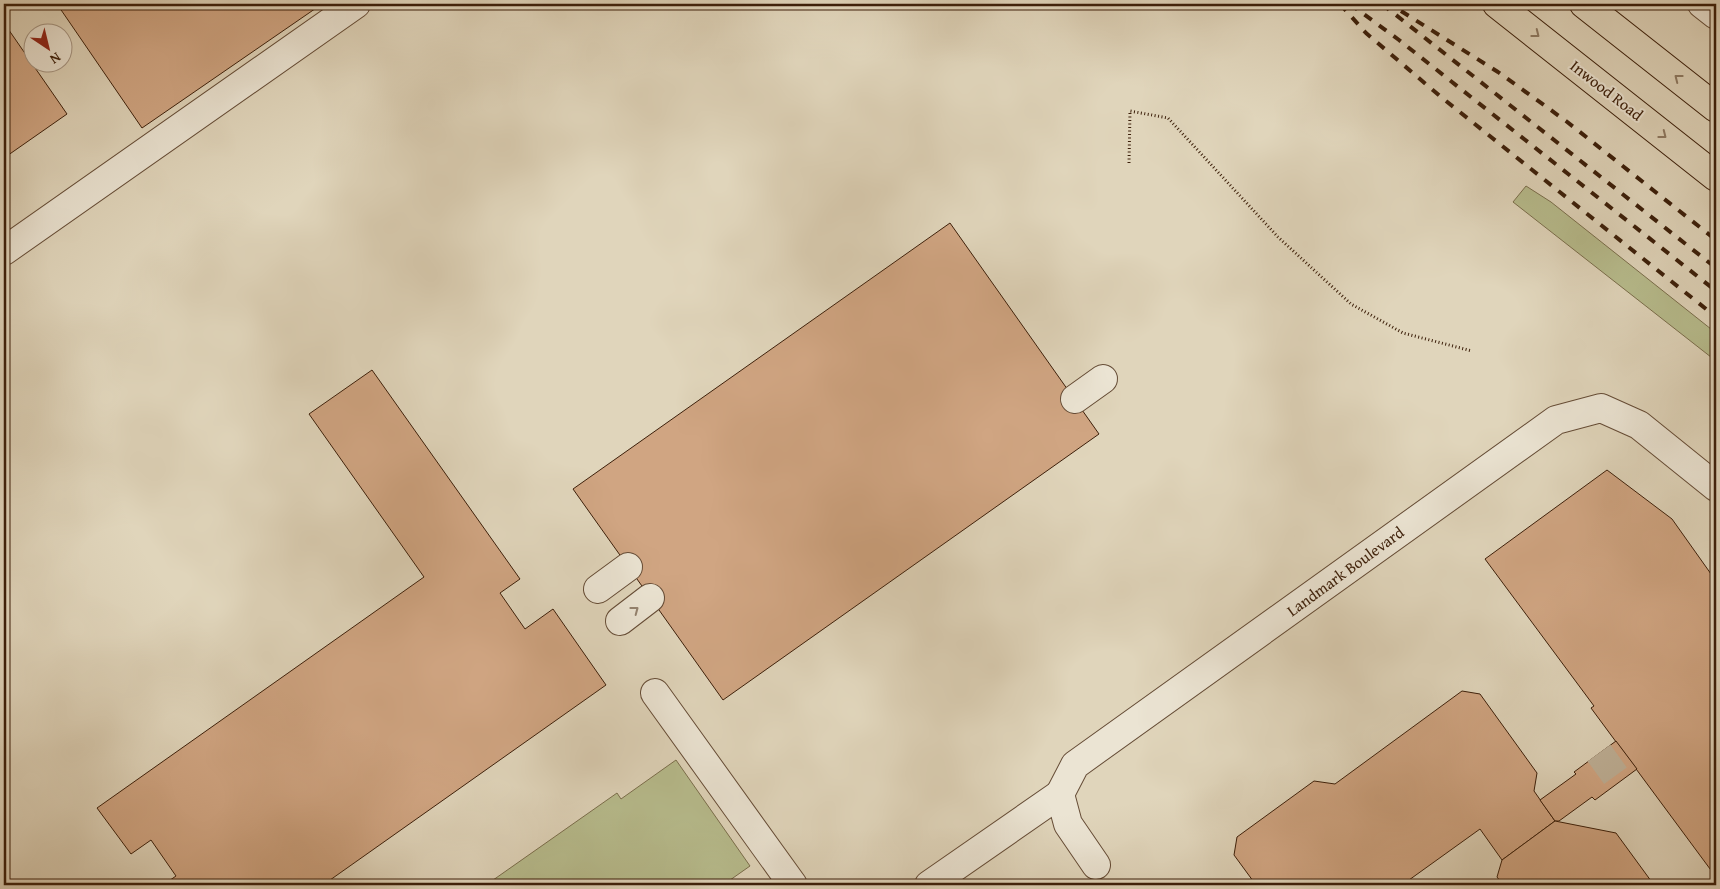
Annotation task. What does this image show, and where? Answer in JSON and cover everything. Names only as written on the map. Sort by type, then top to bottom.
[{"type":"main road","name":"Inwood Road","points":[[1497,4],[1716,175]]},
{"type":"main road","points":[[1584,4],[1716,108]]},
{"type":"street","points":[[4,251],[250,66],[356,4]]},
{"type":"street","points":[[1702,4],[1716,15]]},
{"type":"street","points":[[1075,399],[1103,379]]},
{"type":"street","name":"Landmark Boulevard","points":[[1060,794],[1075,765],[1556,420],[1601,408],[1639,425],[1716,486]]},
{"type":"street","points":[[598,589],[628,567]]},
{"type":"street","points":[[620,621],[650,598]]},
{"type":"street","points":[[655,693],[793,885]]},
{"type":"street","points":[[930,885],[1060,794],[1068,824],[1096,865]]},
{"type":"path","points":[[1129,163],[1130,111],[1168,118],[1278,237],[1351,304],[1403,333],[1472,351]]},
{"type":"green space","points":[[1526,186],[1551,202],[1716,333],[1716,361],[1513,202]]},
{"type":"green space","points":[[676,760],[750,866],[723,885],[486,885],[617,793],[621,799]]},
{"type":"building","points":[[57,4],[322,4],[142,128],[72,26],[72,22],[69,22]]},
{"type":"building","points":[[4,23],[22,49],[22,72],[38,72],[67,114],[4,158]]},
{"type":"building","points":[[950,223],[1099,434],[723,700],[573,489]]},
{"type":"building","points":[[372,370],[520,579],[500,593],[525,629],[553,609],[606,685],[323,885],[163,885],[176,876],[151,840],[131,854],[97,808],[424,577],[309,414]]},
{"type":"building","points":[[1607,470],[1672,519],[1716,581],[1716,877],[1591,708],[1594,706],[1485,559]]},
{"type":"building","points":[[1462,691],[1480,694],[1537,773],[1534,791],[1555,821],[1502,860],[1480,829],[1409,880],[1413,885],[1256,885],[1234,855],[1237,837],[1314,781],[1335,784]]},
{"type":"building","points":[[1616,741],[1637,769],[1595,800],[1592,797],[1559,821],[1555,821],[1540,800],[1576,774],[1574,772]]},
{"type":"building","points":[[1555,821],[1616,833],[1654,885],[1503,885],[1497,877],[1502,860]]},
{"type":"tunnel","points":[[1599,753],[1620,782]]},
{"type":"railway","points":[[1340,4],[1366,33],[1441,97],[1716,317]]},
{"type":"railway","points":[[1350,4],[1399,40],[1716,291]]},
{"type":"railway","points":[[1382,4],[1716,268]]},
{"type":"railway","points":[[1401,11],[1498,72],[1566,121],[1716,240]]}]
